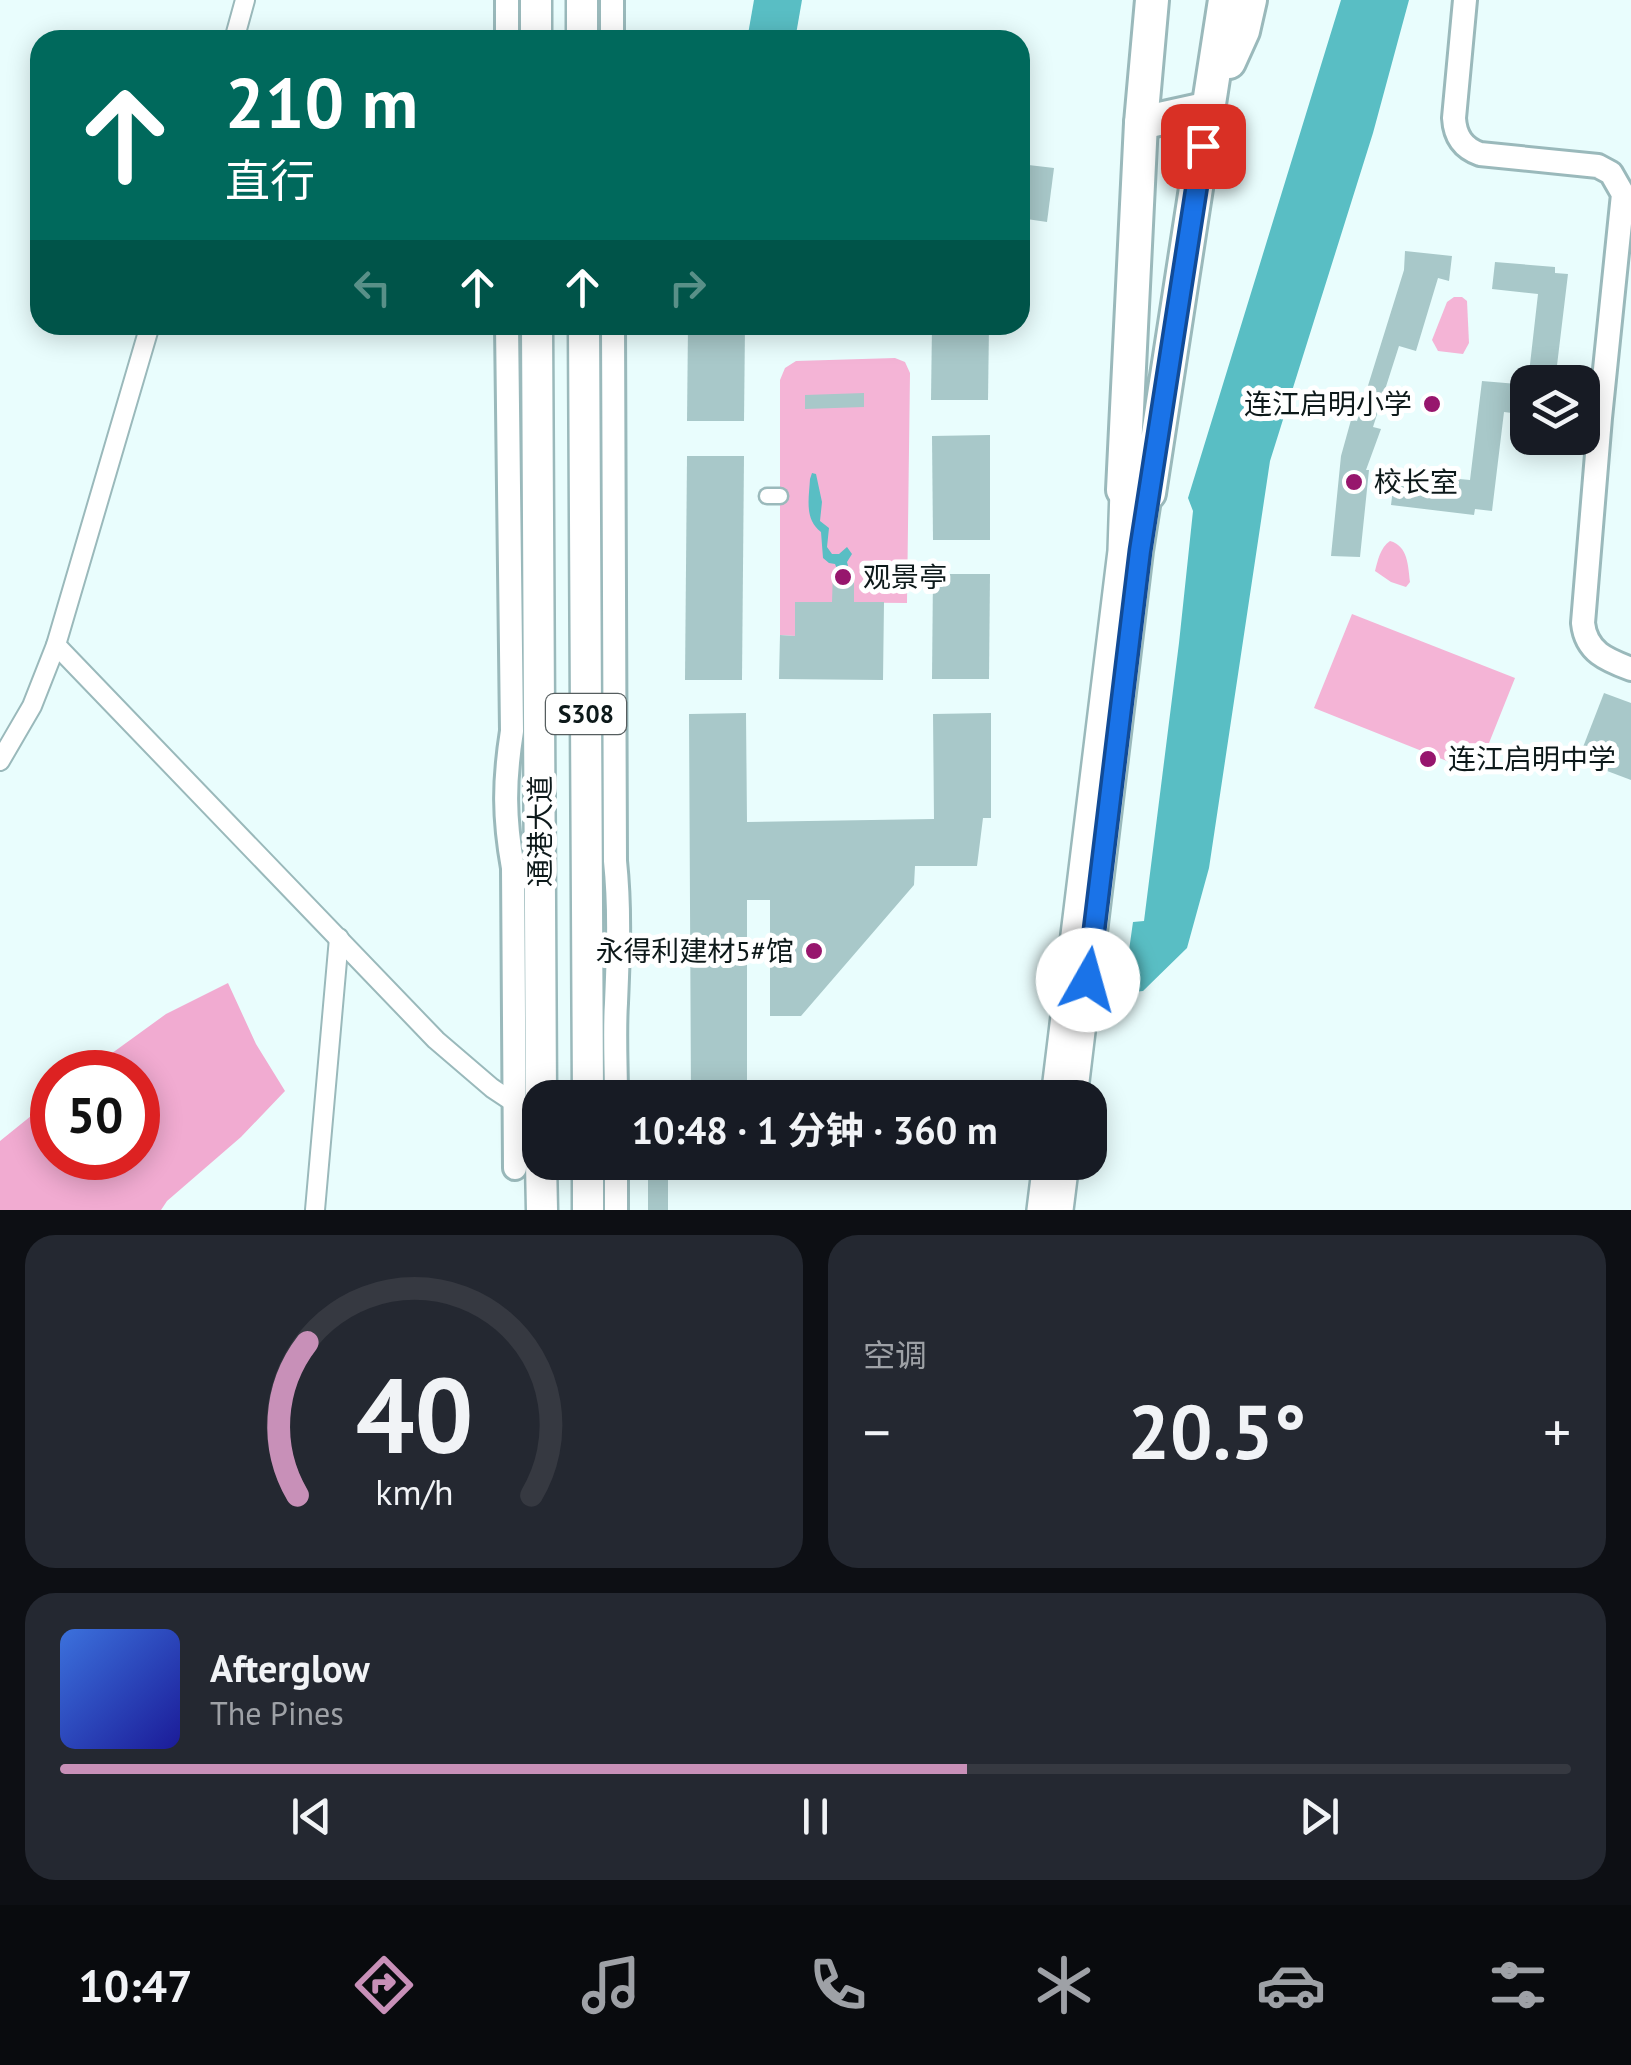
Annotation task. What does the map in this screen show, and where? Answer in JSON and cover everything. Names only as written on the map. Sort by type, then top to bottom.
[{"type":"highway","points":[[1136,492],[1141,123],[1151,0]]},
{"type":"highway","points":[[1204,0],[1198,48],[1209,108]]},
{"type":"highway","points":[[1209,108],[1208,48],[1214,0]]},
{"type":"highway","points":[[1136,492],[1209,108],[1224,0]]},
{"type":"highway","points":[[1209,108],[1230,44],[1236,0]]},
{"type":"highway","points":[[1209,108],[1242,31],[1250,0]]},
{"type":"highway","points":[[1141,123],[1209,108]]},
{"type":"main road","points":[[536,0],[536,30]]},
{"type":"main road","points":[[582,0],[582,30]]},
{"type":"main road","name":"通港大道","points":[[522,335],[538,362],[523,468],[528,1080]]},
{"type":"main road","name":"通港大道","points":[[588,1080],[599,467],[593,335]]},
{"type":"main road","points":[[1056,1080],[1121,551],[1136,492]]},
{"type":"main road","points":[[1076,1080],[1140,551],[1136,492]]},
{"type":"main road","points":[[532,1180],[541,1210]]},
{"type":"main road","points":[[588,1180],[588,1210]]},
{"type":"main road","points":[[1040,1210],[1044,1180]]},
{"type":"main road","points":[[1060,1210],[1064,1180]]},
{"type":"street","points":[[237,30],[246,0]]},
{"type":"street","points":[[507,0],[507,30]]},
{"type":"street","points":[[612,0],[612,30]]},
{"type":"street","points":[[1466,0],[1454,118],[1461,142],[1480,154],[1598,166],[1612,174],[1623,194],[1583,624],[1595,651],[1631,669]]},
{"type":"street","points":[[0,761],[32,706],[56,645],[147,335]]},
{"type":"street","points":[[516,335],[508,382],[523,468]]},
{"type":"street","points":[[599,467],[619,901],[616,1080]]},
{"type":"street","points":[[56,645],[436,1040],[492,1088],[522,1099]]},
{"type":"street","points":[[315,1210],[338,938]]},
{"type":"street","points":[[616,1180],[616,1210]]},
{"type":"shaded area","points":[[1454,297],[1467,301],[1469,343],[1463,354],[1438,351],[1432,340],[1447,302]]},
{"type":"shaded area","points":[[895,358],[905,362],[910,373],[907,603],[796,602],[795,636],[780,635],[780,380],[785,368],[796,361]]},
{"type":"shaded area","points":[[1390,541],[1406,557],[1410,582],[1406,587],[1375,571]]},
{"type":"shaded area","points":[[1352,614],[1515,678],[1477,773],[1314,708]]},
{"type":"shaded area","points":[[228,983],[256,1044],[285,1091],[161,1210],[0,1210],[0,1141],[30,1117],[30,1180],[160,1180],[160,1050],[116,1050],[166,1014]]},
{"type":"water","points":[[754,0],[802,0],[797,30],[749,30]]},
{"type":"water","points":[[1341,0],[1409,0],[1373,133],[1270,461],[1209,868],[1187,948],[1143,991],[1123,993],[1133,922],[1144,921],[1193,511],[1188,498]]},
{"type":"water","points":[[812,473],[816,474],[822,502],[820,521],[829,528],[827,547],[832,554],[839,554],[847,547],[852,554],[847,562],[849,570],[837,569],[823,558],[821,532],[812,521],[809,508]]},
{"type":"pier","points":[[501,335],[577,335],[489,393],[490,343]]},
{"type":"building","points":[[1030,165],[1054,168],[1047,222],[1030,219]]},
{"type":"building","points":[[1405,251],[1452,256],[1449,281],[1438,278],[1416,351],[1399,346],[1373,427],[1381,429],[1366,470],[1360,557],[1331,556],[1341,456],[1351,420],[1357,421],[1404,270]]},
{"type":"building","points":[[1495,262],[1555,267],[1555,273],[1568,274],[1557,365],[1530,365],[1538,294],[1492,289]]},
{"type":"building","points":[[688,335],[745,335],[744,421],[687,421]]},
{"type":"building","points":[[932,335],[989,335],[988,400],[931,400]]},
{"type":"building","points":[[1482,381],[1510,383],[1510,413],[1504,412],[1492,511],[1475,509],[1474,515],[1391,505],[1395,473],[1470,480]]},
{"type":"building","points":[[864,393],[864,407],[805,409],[805,395]]},
{"type":"building","points":[[990,435],[990,540],[933,540],[932,436]]},
{"type":"building","points":[[687,456],[744,456],[742,680],[685,680]]},
{"type":"building","points":[[833,571],[854,571],[854,602],[884,602],[883,680],[779,679],[780,635],[795,636],[795,602],[832,602]]},
{"type":"building","points":[[933,574],[990,574],[989,679],[932,679]]},
{"type":"building","points":[[1604,693],[1631,703],[1631,780],[1578,760]]},
{"type":"building","points":[[746,713],[747,822],[934,819],[933,714],[991,713],[991,818],[983,818],[977,866],[915,866],[914,885],[801,1016],[770,1016],[770,900],[747,900],[747,1080],[691,1080],[689,714]]},
{"type":"building","points":[[648,1180],[668,1180],[668,1210],[648,1210]]},
{"type":"place","name":"连江启明小学","points":[[1432,404]]},
{"type":"place","name":"校长室","points":[[1354,482]]},
{"type":"place","name":"观景亭","points":[[843,577]]},
{"type":"place","name":"连江启明中学","points":[[1428,759]]},
{"type":"place","name":"永得利建材5#馆","points":[[814,951]]},
{"type":"route","points":[[1088,980],[1140,551],[1203,146]]}]
